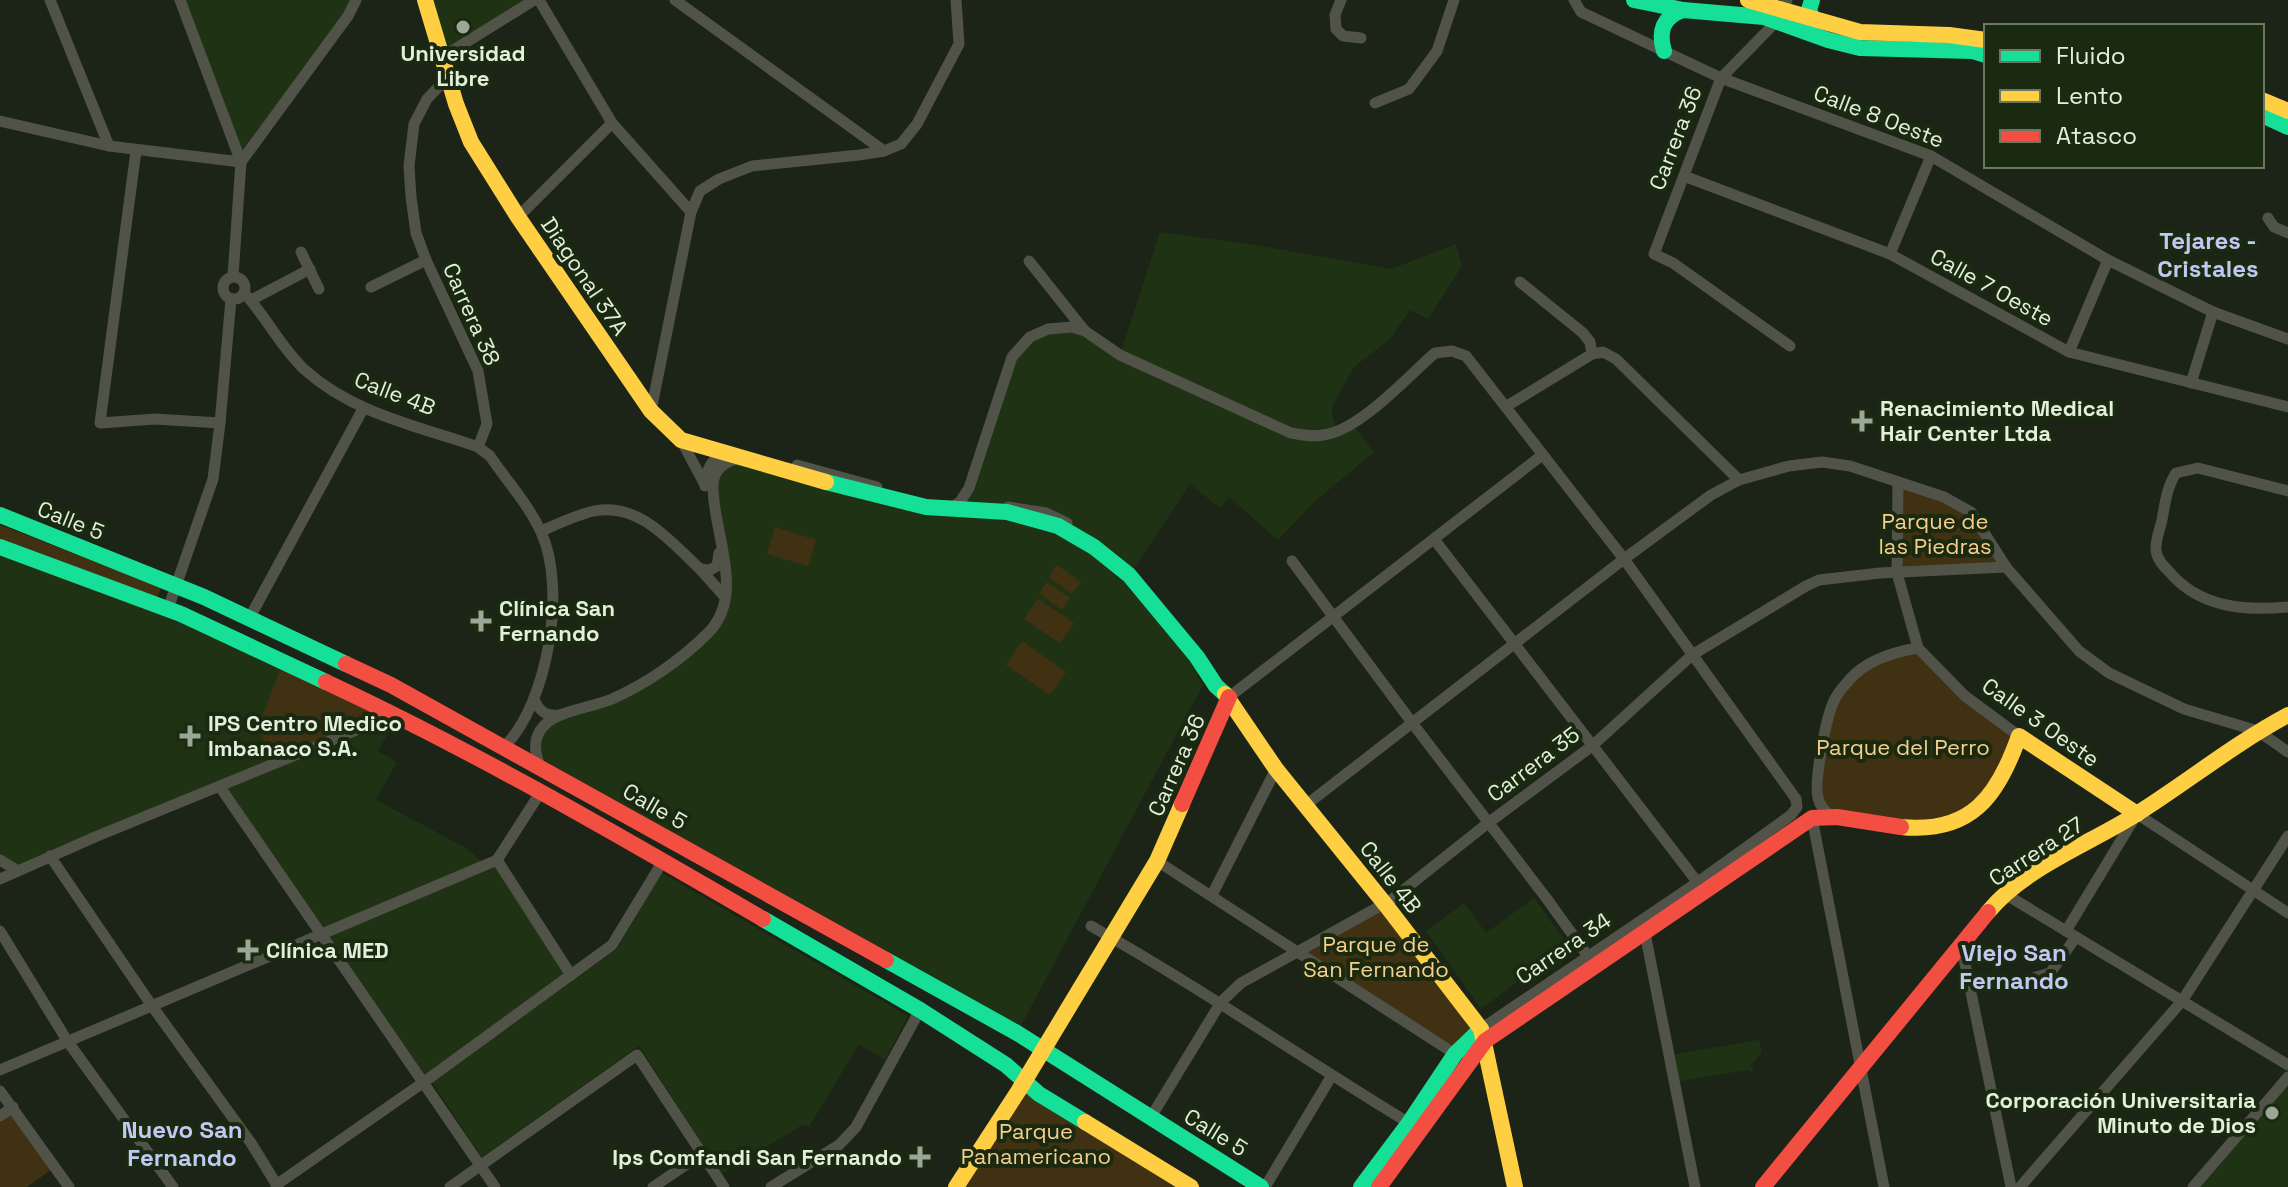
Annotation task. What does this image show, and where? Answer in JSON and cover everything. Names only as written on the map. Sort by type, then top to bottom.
[{"type":"street","points":[[50,0],[109,146]]},
{"type":"street","points":[[180,0],[241,162],[233,276]]},
{"type":"street","points":[[241,162],[348,16],[356,0]]},
{"type":"street","name":"Diagonal 37A","points":[[425,0],[456,104],[471,142],[518,217],[651,411],[681,440],[709,485],[719,556],[717,566],[710,570],[700,569]]},
{"type":"street","points":[[444,56],[536,0],[612,123],[691,212]]},
{"type":"street","points":[[675,0],[884,151]]},
{"type":"street","points":[[651,411],[691,212],[700,191],[719,179],[752,166],[884,151],[901,144],[917,124],[959,44],[956,0]]},
{"type":"street","points":[[1341,0],[1335,15],[1336,29],[1343,36],[1361,38]]},
{"type":"street","points":[[1375,103],[1409,89],[1437,51],[1454,0]]},
{"type":"street","name":"Calle 8 Oeste","points":[[1574,0],[1581,12],[1721,78],[1931,156],[2108,260],[2213,312],[2288,339]]},
{"type":"street","points":[[1634,0],[1683,10],[1745,14],[1781,7],[1828,40],[1860,48],[1973,51],[1984,54]]},
{"type":"street","points":[[1748,0],[1860,32],[1949,35],[1984,40]]},
{"type":"street","points":[[1812,0],[1809,10],[1813,20]]},
{"type":"street","name":"Carrera 36","points":[[1781,7],[1721,78],[1654,254],[1673,263],[1790,346]]},
{"type":"street","points":[[1664,51],[1660,34],[1662,25],[1683,10]]},
{"type":"street","name":"Carrera 38","points":[[449,76],[427,99],[411,137],[411,197],[416,233],[426,260],[478,371],[487,424],[478,447]]},
{"type":"street","points":[[2264,101],[2288,111]]},
{"type":"street","points":[[2264,116],[2288,127]]},
{"type":"street","points":[[0,121],[136,151],[241,162]]},
{"type":"street","points":[[518,217],[612,123]]},
{"type":"street","points":[[136,151],[100,423],[155,419],[220,423]]},
{"type":"street","points":[[1890,254],[1931,156]]},
{"type":"street","name":"Calle 7 Oeste","points":[[1684,176],[1890,254],[2069,352],[2288,407]]},
{"type":"street","points":[[2268,218],[2274,227],[2288,233]]},
{"type":"street","points":[[301,252],[319,289]]},
{"type":"street","points":[[371,287],[426,260]]},
{"type":"street","points":[[2069,352],[2108,260]]},
{"type":"street","points":[[1029,261],[1085,331],[1120,355],[1291,433],[1326,435],[1353,425],[1435,353],[1452,351],[1466,356],[1624,559],[1796,799]]},
{"type":"street","points":[[247,296],[242,280],[233,276],[226,279],[222,288],[231,299],[247,296],[310,269]]},
{"type":"street","points":[[1520,282],[1583,333],[1598,353],[1616,359],[1739,480]]},
{"type":"street","name":"Calle 4B","points":[[247,296],[303,368],[333,392],[363,409],[478,447]]},
{"type":"street","points":[[168,609],[213,479],[231,299]]},
{"type":"street","points":[[2191,383],[2213,312]]},
{"type":"street","points":[[953,508],[969,488],[1012,357],[1030,337],[1059,327],[1085,331]]},
{"type":"street","points":[[1507,406],[1598,353]]},
{"type":"street","points":[[250,617],[363,409]]},
{"type":"street","name":"Calle 4B","points":[[681,440],[926,507],[1007,512],[1044,521],[1076,535],[1129,575],[1185,645],[1199,657],[1205,671],[1221,693],[1229,697],[1276,769],[1385,904],[1483,1035],[1515,1187]]},
{"type":"street","points":[[478,447],[490,456],[541,531],[552,573],[554,605],[534,699],[516,734],[505,746]]},
{"type":"street","name":"Calle 4B","points":[[725,452],[739,450],[753,453],[953,508]]},
{"type":"street","points":[[534,699],[542,712],[550,716],[610,700],[677,659],[716,623],[726,597],[724,554],[706,474],[710,464],[725,452]]},
{"type":"street","name":"Carrera 36","points":[[956,1187],[1025,1081],[1157,861],[1229,697],[1541,456]]},
{"type":"street","points":[[709,485],[721,466],[729,461],[751,460]]},
{"type":"street","points":[[1306,805],[1711,495],[1739,480],[1789,466],[1822,462],[1850,466],[1944,497],[1971,512],[2006,567],[2079,651],[2109,673],[2184,709],[2258,731],[2288,752]]},
{"type":"street","points":[[2288,491],[2198,468],[2176,473],[2170,483],[2156,551],[2160,563],[2177,581],[2204,598],[2241,608],[2288,607]]},
{"type":"street","name":"Calle 3 Oeste","points":[[1898,483],[1897,573],[1918,648],[1965,696],[2019,736],[2288,913]]},
{"type":"street","points":[[969,488],[975,509]]},
{"type":"street","points":[[541,531],[593,511],[622,511],[648,522],[726,597]]},
{"type":"street","name":"Calle 5","points":[[0,515],[250,617],[391,685],[505,746],[1043,1050],[1263,1187]]},
{"type":"street","points":[[1434,539],[1701,887]]},
{"type":"street","name":"Calle 5","points":[[0,547],[168,609],[239,639],[390,712],[663,861],[920,1010],[1006,1065],[1039,1094],[1191,1187]]},
{"type":"street","points":[[1292,561],[1592,962]]},
{"type":"street","name":"Carrera 35","points":[[1151,1117],[1221,1002],[1241,983],[1385,904],[1592,746],[1692,655],[1819,580],[2006,567]]},
{"type":"street","points":[[1834,818],[1822,808],[1817,790],[1825,728],[1834,700],[1852,676],[1873,663],[1894,652],[1918,648]]},
{"type":"street","points":[[0,879],[376,722],[390,712]]},
{"type":"street","points":[[540,766],[535,750],[536,737],[548,721],[559,715]]},
{"type":"street","name":"Carrera 27","points":[[1763,1187],[2005,894],[2137,814],[2258,731],[2288,715]]},
{"type":"street","points":[[1884,1187],[1812,818],[1834,818],[1907,830],[1940,828],[1955,823],[1976,811],[1997,790],[2010,765],[2019,736]]},
{"type":"street","points":[[1212,895],[1276,769]]},
{"type":"street","points":[[220,787],[495,1187]]},
{"type":"street","name":"Carrera 34","points":[[1592,962],[1645,933],[1795,812],[1796,799],[1808,802],[1817,790]]},
{"type":"street","points":[[0,1070],[497,860],[540,793]]},
{"type":"street","points":[[2036,977],[2050,973],[2137,814]]},
{"type":"street","name":"Carrera 34","points":[[1379,1187],[1455,1054],[1701,887],[1812,818]]},
{"type":"street","points":[[2020,1187],[2182,1001],[2288,836]]},
{"type":"street","points":[[50,856],[152,1006],[251,1143],[277,1186],[612,945],[663,861]]},
{"type":"street","points":[[0,860],[18,871]]},
{"type":"street","points":[[497,860],[571,975]]},
{"type":"street","points":[[1157,861],[1455,1054]]},
{"type":"street","points":[[2005,894],[2288,1065]]},
{"type":"street","points":[[1091,926],[1221,1002],[1331,1077],[1415,1127]]},
{"type":"street","points":[[0,931],[68,1042],[173,1187]]},
{"type":"street","points":[[1645,933],[1695,1187]]},
{"type":"street","points":[[1961,944],[2011,1187]]},
{"type":"street","points":[[771,1187],[839,1145],[856,1127],[920,1010]]},
{"type":"street","name":"Carrera 34","points":[[1361,1187],[1415,1127],[1483,1035]]},
{"type":"street","points":[[450,1187],[637,1055],[724,1187]]},
{"type":"street","points":[[1263,1187],[1331,1077]]},
{"type":"street","points":[[2193,1187],[2288,1077]]},
{"type":"street","points":[[0,1091],[69,1187]]},
{"type":"street","points":[[0,1116],[13,1107]]},
{"type":"street","points":[[653,1187],[702,1154]]},
{"type":"shaded area","points":[[180,0],[356,0],[241,162]]},
{"type":"shaded area","name":"Universidad Libre","points":[[425,0],[534,0],[444,56]]},
{"type":"shaded area","points":[[1160,232],[1391,269],[1456,244],[1462,266],[1428,319],[1410,310],[1390,339],[1354,367],[1333,404],[1332,414],[1337,431],[1353,425],[1374,452],[1314,502],[1278,540],[1229,497],[1220,508],[1190,484],[1130,575],[1203,663],[1197,676],[1203,685],[1017,1033],[675,842],[535,754],[548,721],[631,689],[710,631],[726,597],[713,484],[729,461],[926,507],[960,502],[1006,374],[1030,337],[1072,327],[1120,355]]},
{"type":"shaded area","points":[[0,547],[181,614],[376,722],[387,735],[378,751],[397,762],[376,800],[468,849],[485,865],[497,860],[571,975],[424,1082],[220,787],[18,871],[0,860]]},
{"type":"shaded area","points":[[662,873],[908,1016],[885,1060],[859,1044],[809,1127],[802,1125],[722,1174],[639,1046],[482,1157],[432,1082],[616,950]]},
{"type":"shaded area","points":[[1534,898],[1575,954],[1533,982],[1528,974],[1481,1009],[1426,931],[1464,903],[1486,933]]},
{"type":"shaded area","points":[[1759,1040],[1762,1052],[1751,1065],[1754,1069],[1751,1072],[1674,1082],[1670,1055]]},
{"type":"shaded area","name":"Corporación Universitaria Minuto de Dios","points":[[2288,1077],[2288,1187],[2193,1187]]},
{"type":"green space","name":"Parque de las Piedras","points":[[1898,483],[1971,512],[2006,567],[1897,573]]},
{"type":"green space","points":[[0,525],[161,587],[157,599],[0,539]]},
{"type":"green space","points":[[775,527],[816,540],[808,566],[767,554]]},
{"type":"green space","points":[[1057,565],[1081,582],[1072,594],[1049,577]]},
{"type":"green space","points":[[1047,582],[1070,598],[1062,610],[1039,593]]},
{"type":"green space","points":[[1038,599],[1074,623],[1060,643],[1024,619]]},
{"type":"green space","points":[[1022,641],[1066,672],[1050,695],[1006,665]]},
{"type":"green space","name":"Parque del Perro","points":[[1918,648],[2019,736],[1997,790],[1940,828],[1822,808],[1825,728],[1852,676]]},
{"type":"green space","points":[[284,660],[390,712],[274,764],[258,727]]},
{"type":"green space","name":"Parque de San Fernando","points":[[1379,908],[1481,1029],[1455,1054],[1299,953]]},
{"type":"green space","name":"Parque Panamericano","points":[[1025,1081],[1191,1187],[956,1187]]},
{"type":"green space","points":[[13,1107],[55,1167],[27,1187],[0,1187],[0,1116]]},
{"type":"traffic: fast","points":[[1634,0],[1683,10],[1764,17],[1860,48],[1973,51],[1984,54]]},
{"type":"traffic: fast","points":[[1812,0],[1809,10],[1813,20]]},
{"type":"traffic: fast","points":[[1664,51],[1664,26],[1683,10]]},
{"type":"traffic: fast","points":[[2264,116],[2288,127]]},
{"type":"traffic: fast","points":[[826,482],[926,507],[1007,512],[1058,526],[1094,547],[1129,575],[1225,694]]},
{"type":"traffic: fast","points":[[0,515],[204,597],[346,664]]},
{"type":"traffic: fast","points":[[0,547],[181,614],[326,682]]},
{"type":"traffic: fast","points":[[763,919],[920,1010],[1006,1065],[1039,1094],[1085,1122]]},
{"type":"traffic: fast","points":[[886,960],[1017,1033],[1261,1187]]},
{"type":"traffic: fast","points":[[1361,1187],[1455,1054],[1481,1029]]},
{"type":"traffic: slow","points":[[425,0],[456,104],[471,142],[518,217],[651,411],[681,440],[826,482]]},
{"type":"traffic: slow","points":[[1748,0],[1860,32],[1949,35],[1984,40]]},
{"type":"traffic: slow","points":[[2264,101],[2288,111]]},
{"type":"traffic: slow","points":[[1225,694],[1276,769],[1481,1029],[1515,1187]]},
{"type":"traffic: slow","points":[[1988,912],[2019,882],[2135,815],[2248,738],[2288,715]]},
{"type":"traffic: slow","points":[[1901,827],[1925,828],[1946,824],[1978,807],[2002,777],[2019,736],[2137,814]]},
{"type":"traffic: slow","points":[[956,1187],[1019,1090],[1157,861],[1182,804]]},
{"type":"traffic: slow","points":[[1085,1122],[1191,1187]]},
{"type":"traffic: jam","points":[[346,664],[391,685],[886,960]]},
{"type":"traffic: jam","points":[[326,682],[492,766],[763,919]]},
{"type":"traffic: jam","points":[[1182,804],[1229,697]]},
{"type":"traffic: jam","points":[[1379,1187],[1485,1041],[1812,818],[1837,817],[1901,827]]},
{"type":"traffic: jam","points":[[1763,1187],[1988,912]]},
{"type":"place","name":"Universidad Libre","points":[[463,27]]},
{"type":"place","name":"Renacimiento Medical Hair Center Ltda","points":[[1862,421]]},
{"type":"place","name":"Clínica San Fernando","points":[[481,621]]},
{"type":"place","name":"IPS Centro Medico Imbanaco S.A.","points":[[190,736]]},
{"type":"place","name":"Clínica MED","points":[[248,950]]},
{"type":"place","name":"Corporación Universitaria Minuto de Dios","points":[[2272,1113]]},
{"type":"place","name":"Ips Comfandi San Fernando","points":[[920,1157]]},
{"type":"district","name":"Tejares - Cristales","points":[[2208,255]]},
{"type":"district","name":"Viejo San Fernando","points":[[2014,967]]},
{"type":"district","name":"Nuevo San Fernando","points":[[182,1144]]}]
